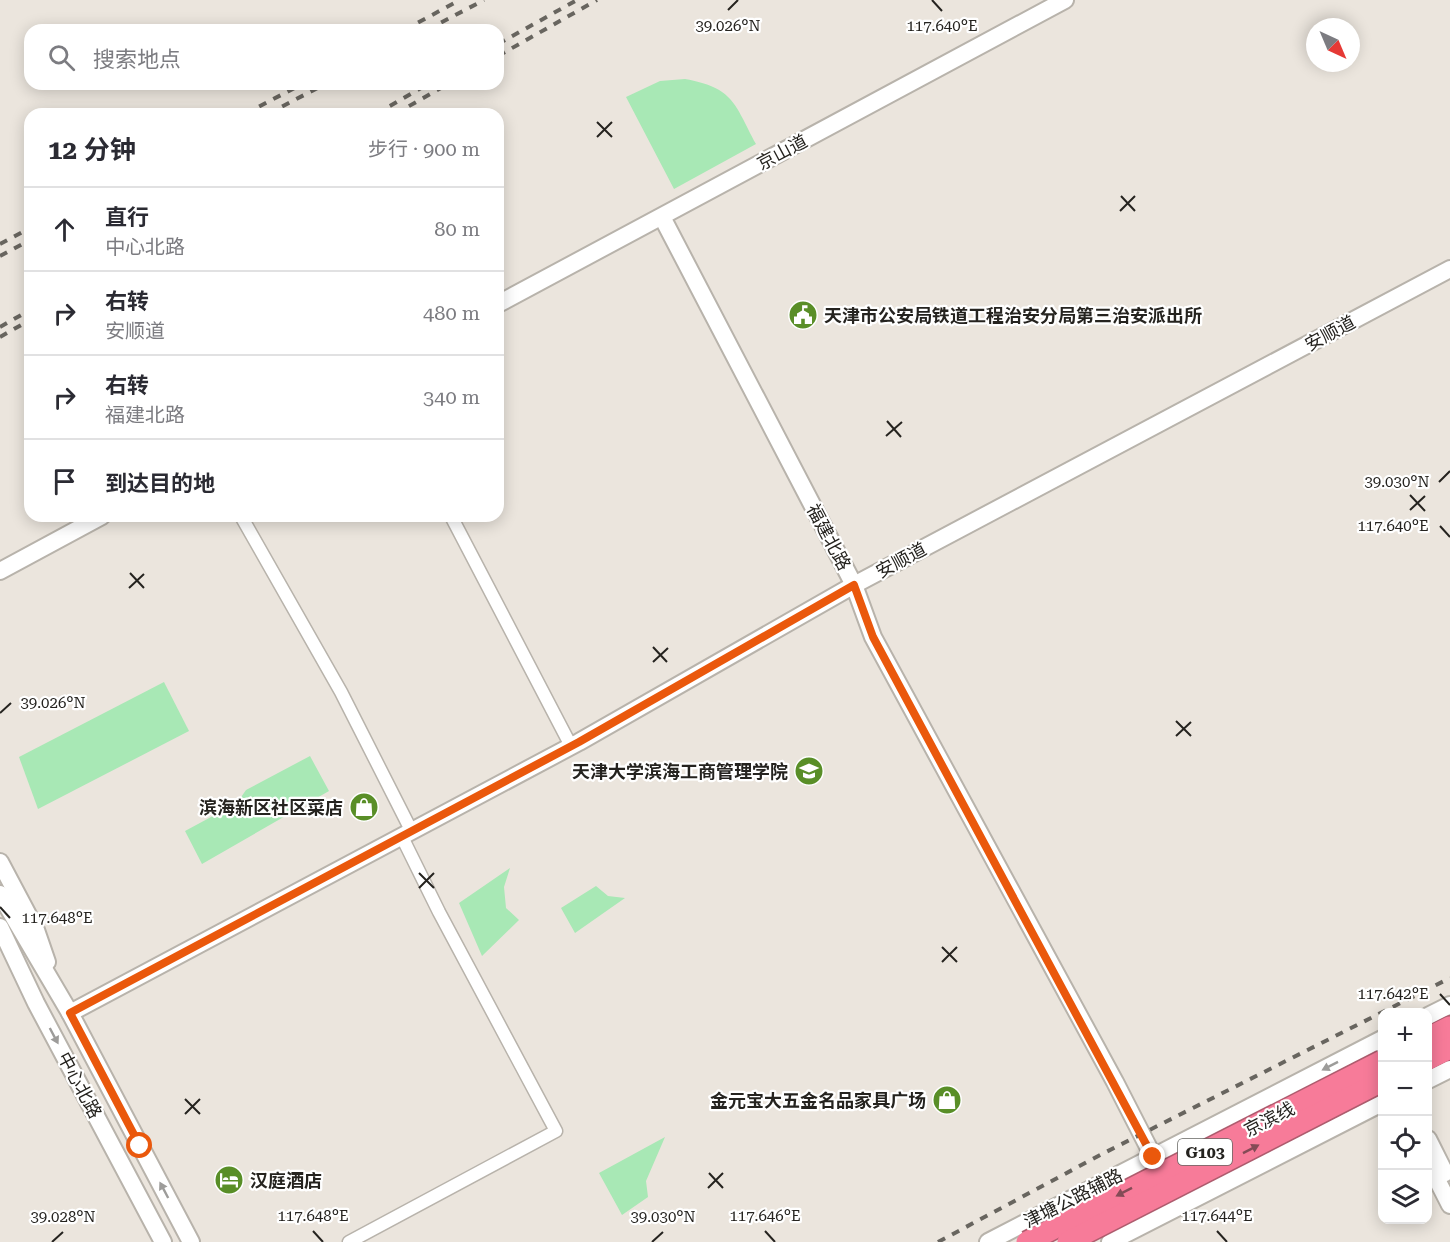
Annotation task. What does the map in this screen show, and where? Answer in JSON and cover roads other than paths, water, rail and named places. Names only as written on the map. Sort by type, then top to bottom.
[{"type":"highway","points":[[1432,1036],[1450,1027]]},
{"type":"highway","points":[[1434,1073],[1450,1048]]},
{"type":"highway","name":"京滨线","points":[[1027,1242],[1381,1062]]},
{"type":"highway","name":"京滨线","points":[[1068,1242],[1378,1084]]},
{"type":"street","name":"京山道","points":[[504,301],[1065,0]]},
{"type":"street","name":"福建北路","points":[[662,217],[854,585],[873,637],[1179,1207]]},
{"type":"street","name":"安顺道","points":[[70,1013],[571,746],[854,585],[1450,269]]},
{"type":"street","points":[[0,570],[91,522]]},
{"type":"street","points":[[244,522],[341,692],[407,834],[439,912],[556,1131],[349,1242]]},
{"type":"street","points":[[454,522],[571,746]]},
{"type":"street","points":[[0,862],[36,930],[57,992]]},
{"type":"street","name":"中心北路","points":[[0,894],[70,1013],[191,1242]]},
{"type":"street","name":"中心北路","points":[[0,927],[36,1003],[163,1242]]},
{"type":"street","points":[[0,954],[36,1003]]},
{"type":"street","points":[[1432,1014],[1450,1005]]},
{"type":"street","name":"津塘公路辅路","points":[[988,1242],[1378,1042]]},
{"type":"street","points":[[1110,1242],[1378,1104]]},
{"type":"street","points":[[1359,1114],[1378,1112]]},
{"type":"street","points":[[1432,1147],[1450,1181]]},
{"type":"street","points":[[1432,1170],[1450,1205]]},
{"type":"railway","points":[[415,24],[460,0]]},
{"type":"railway","points":[[438,24],[484,0]]},
{"type":"railway","points":[[504,41],[577,0]]},
{"type":"railway","points":[[504,53],[597,0]]},
{"type":"railway","points":[[256,108],[291,90]]},
{"type":"railway","points":[[279,108],[314,90]]},
{"type":"railway","points":[[386,108],[418,90]]},
{"type":"railway","points":[[406,108],[437,90]]},
{"type":"railway","points":[[0,244],[24,231]]},
{"type":"railway","points":[[0,256],[24,243]]},
{"type":"railway","points":[[0,327],[24,313]]},
{"type":"railway","points":[[0,337],[24,323]]},
{"type":"railway","points":[[938,1242],[1102,1154],[1450,978]]},
{"type":"place","name":"天津市公安局铁道工程治安分局第三治安派出所","points":[[803,315]]},
{"type":"place","name":"天津大学滨海工商管理学院","points":[[809,771]]},
{"type":"place","name":"滨海新区社区菜店","points":[[364,807]]},
{"type":"place","name":"金元宝大五金名品家具广场","points":[[947,1100]]},
{"type":"place","name":"汉庭酒店","points":[[229,1180]]}]
